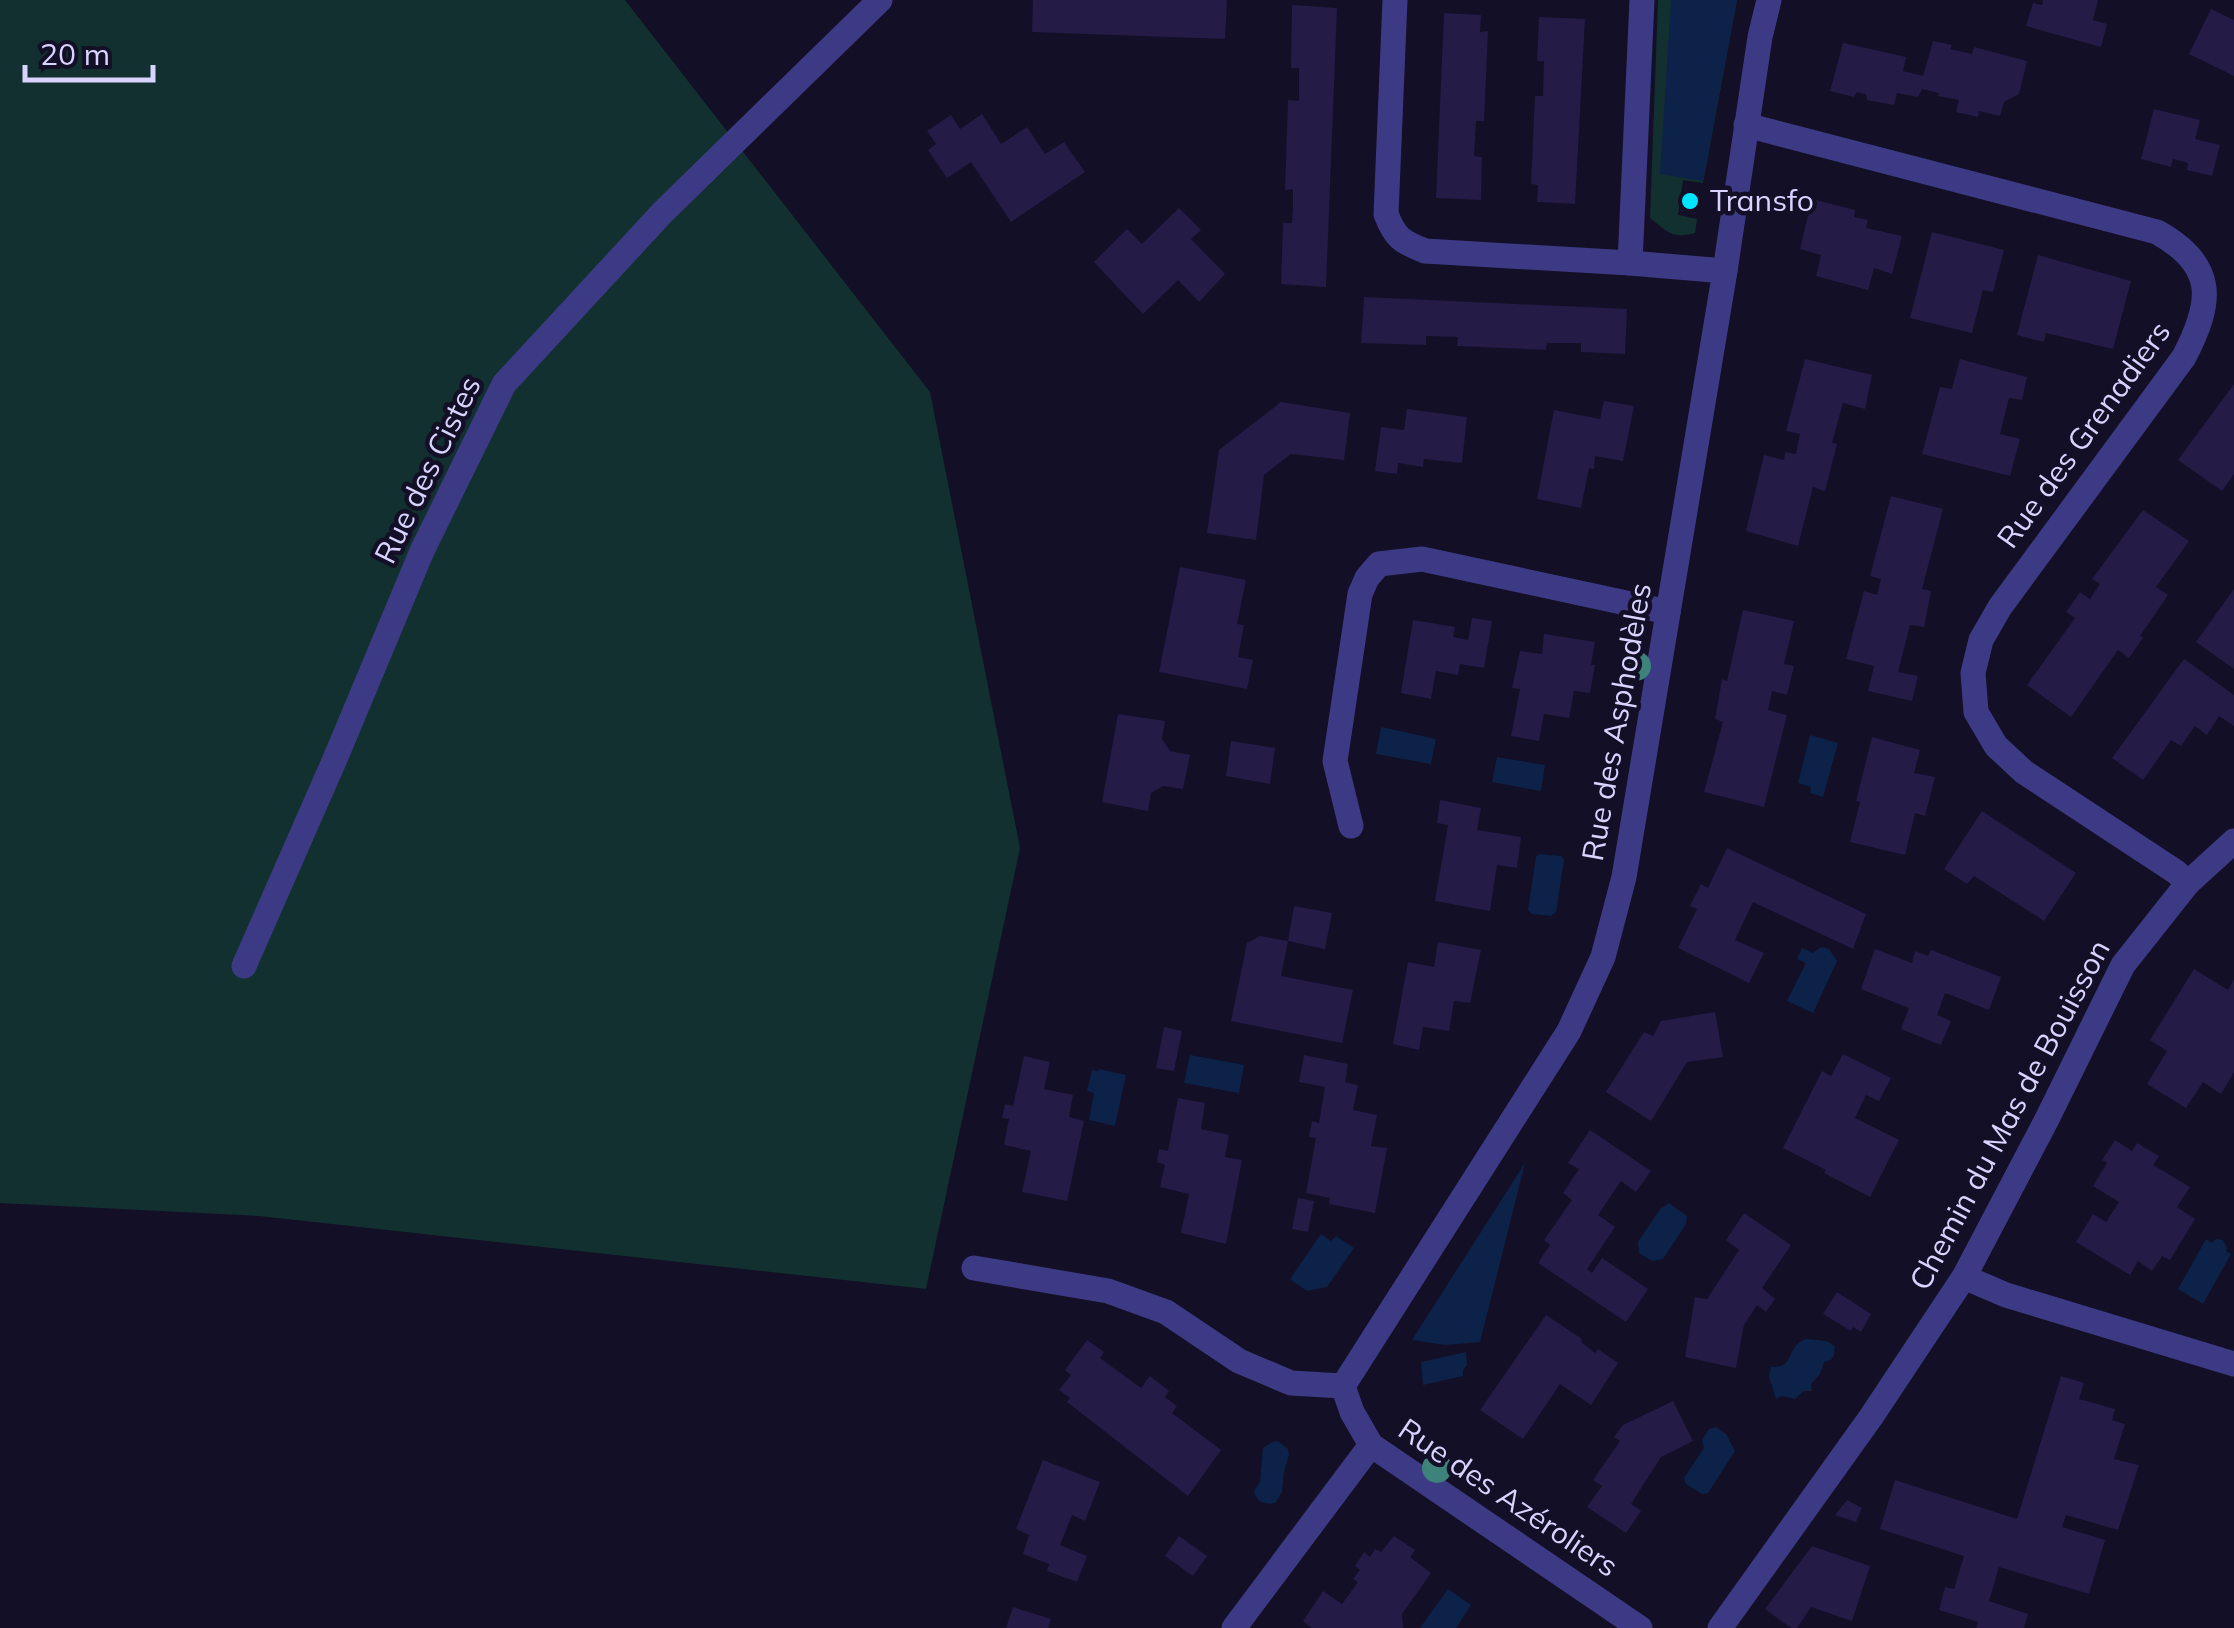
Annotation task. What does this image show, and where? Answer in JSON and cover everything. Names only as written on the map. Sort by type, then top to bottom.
[{"type":"street","name":"Rue des Cistes","points":[[244,966],[422,552],[504,384],[662,213],[880,0]]},
{"type":"street","points":[[1395,0],[1386,214],[1393,232],[1407,244],[1426,251],[1725,272]]},
{"type":"street","points":[[1630,263],[1642,0]]},
{"type":"street","name":"Rue des Asphodèles","points":[[1343,1386],[1569,1032],[1603,957],[1624,877],[1768,0]]},
{"type":"street","name":"Rue des Grenadiers","points":[[1746,125],[2157,232],[2182,248],[2202,276],[2203,314],[2184,358],[2000,607],[1982,640],[1973,673],[1976,712],[1996,746],[2024,772],[2188,882]]},
{"type":"street","points":[[1351,826],[1334,761],[1360,594],[1379,564],[1422,559],[1668,612]]},
{"type":"street","name":"Chemin du Mas de Bouisson","points":[[1720,1628],[1871,1417],[1964,1277],[2123,965],[2188,882],[2234,841]]},
{"type":"street","points":[[974,1268],[1108,1292],[1166,1312],[1239,1361],[1291,1383],[1343,1386]]},
{"type":"street","points":[[1964,1277],[2006,1295],[2234,1364]]},
{"type":"street","name":"Rue des Azéroliers","points":[[1343,1386],[1352,1412],[1371,1445],[1640,1628]]},
{"type":"street","points":[[1234,1628],[1371,1445]]},
{"type":"green space","points":[[0,0],[625,0],[930,392],[1020,848],[926,1289],[259,1216],[0,1203]]},
{"type":"green space","points":[[1658,0],[1737,0],[1703,183],[1683,180],[1678,215],[1697,219],[1695,233],[1687,235],[1670,233],[1650,218]]},
{"type":"water","points":[[1671,0],[1737,0],[1703,181],[1660,174]]},
{"type":"water","points":[[1381,727],[1436,739],[1431,764],[1376,754]]},
{"type":"water","points":[[1810,735],[1838,743],[1823,797],[1798,783]]},
{"type":"water","points":[[1497,757],[1545,765],[1541,791],[1492,782]]},
{"type":"water","points":[[1539,854],[1561,856],[1564,860],[1556,912],[1551,916],[1528,910]]},
{"type":"water","points":[[1821,947],[1829,949],[1837,961],[1813,1013],[1787,1001],[1806,963],[1797,959],[1802,948],[1813,953]]},
{"type":"water","points":[[1190,1055],[1244,1065],[1239,1093],[1184,1083]]},
{"type":"water","points":[[1092,1070],[1126,1075],[1115,1126],[1089,1120],[1094,1093],[1087,1091]]},
{"type":"water","points":[[1525,1163],[1480,1342],[1445,1345],[1412,1340]]},
{"type":"water","points":[[1669,1203],[1687,1216],[1686,1224],[1663,1259],[1652,1261],[1639,1253],[1638,1242],[1661,1208]]},
{"type":"water","points":[[1321,1234],[1331,1241],[1336,1236],[1354,1248],[1327,1287],[1307,1291],[1290,1279]]},
{"type":"water","points":[[2206,1239],[2212,1243],[2223,1240],[2231,1254],[2203,1304],[2178,1289]]},
{"type":"water","points":[[1806,1339],[1829,1342],[1835,1347],[1834,1355],[1824,1362],[1811,1384],[1812,1391],[1804,1391],[1795,1399],[1776,1399],[1769,1377],[1771,1367],[1788,1361],[1795,1347]]},
{"type":"water","points":[[1466,1352],[1463,1376],[1423,1385],[1421,1362]]},
{"type":"water","points":[[1716,1427],[1726,1434],[1735,1451],[1708,1493],[1702,1494],[1686,1484],[1684,1478],[1704,1448],[1702,1440],[1709,1429]]},
{"type":"water","points":[[1278,1441],[1289,1455],[1282,1492],[1275,1503],[1264,1503],[1254,1491],[1260,1482],[1263,1448]]},
{"type":"water","points":[[1448,1589],[1471,1605],[1456,1628],[1420,1628]]},
{"type":"building","points":[[1033,0],[1227,0],[1225,39],[1032,32]]},
{"type":"building","points":[[2043,0],[2098,0],[2093,20],[2107,24],[2101,47],[2026,26],[2033,3],[2042,5]]},
{"type":"building","points":[[1292,5],[1337,8],[1326,287],[1281,284],[1283,223],[1292,223],[1293,207],[1293,189],[1285,190],[1288,100],[1299,101],[1299,68],[1291,68]]},
{"type":"building","points":[[2211,9],[2234,20],[2234,76],[2189,54]]},
{"type":"building","points":[[1444,13],[1481,15],[1480,32],[1488,31],[1484,121],[1476,121],[1474,156],[1482,157],[1481,200],[1436,198]]},
{"type":"building","points":[[1539,17],[1585,19],[1575,204],[1537,202],[1538,185],[1531,184],[1535,96],[1543,96],[1544,61],[1537,61]]},
{"type":"building","points":[[1933,41],[1972,54],[1974,47],[2027,61],[2019,94],[2004,102],[2000,116],[1979,111],[1978,117],[1956,112],[1959,100],[1922,89],[1918,97],[1897,93],[1894,105],[1867,100],[1866,94],[1857,92],[1854,97],[1830,91],[1843,43],[1906,57],[1903,71],[1923,76]]},
{"type":"building","points":[[2154,109],[2200,120],[2195,139],[2220,145],[2212,176],[2187,170],[2188,163],[2173,159],[2171,167],[2141,159]]},
{"type":"building","points":[[982,114],[1001,144],[1027,127],[1045,154],[1064,142],[1085,172],[1011,222],[971,162],[947,178],[928,150],[936,144],[927,131],[951,115],[960,129]]},
{"type":"building","name":"Transfo","points":[[1686,189],[1699,192],[1695,214],[1681,211]]},
{"type":"building","points":[[1812,199],[1855,210],[1854,217],[1868,220],[1866,228],[1902,236],[1892,274],[1874,268],[1868,290],[1816,276],[1821,255],[1800,249]]},
{"type":"building","points":[[1179,208],[1201,230],[1191,239],[1225,274],[1199,302],[1178,280],[1143,314],[1094,262],[1127,229],[1142,244]]},
{"type":"building","points":[[1932,232],[2004,250],[1993,292],[1983,290],[1972,333],[1910,318]]},
{"type":"building","points":[[2038,255],[2131,281],[2113,349],[2046,333],[2044,342],[2017,335]]},
{"type":"building","points":[[1364,297],[1627,309],[1625,354],[1581,352],[1581,343],[1547,343],[1546,350],[1457,346],[1458,337],[1426,336],[1426,345],[1361,343]]},
{"type":"building","points":[[1805,359],[1872,375],[1865,409],[1843,403],[1825,491],[1813,487],[1798,546],[1746,531],[1764,455],[1784,460],[1785,452],[1796,454],[1800,434],[1786,431]]},
{"type":"building","points":[[1960,359],[2027,377],[2022,400],[2009,398],[2000,434],[2020,439],[2010,476],[1922,454],[1940,387],[1952,389]]},
{"type":"building","points":[[2234,384],[2234,474],[2222,491],[2178,460]]},
{"type":"building","points":[[1604,401],[1634,406],[1623,461],[1595,456],[1581,508],[1537,499],[1554,410],[1600,419]]},
{"type":"building","points":[[1281,402],[1350,413],[1344,460],[1291,454],[1264,475],[1256,540],[1207,533],[1219,450]]},
{"type":"building","points":[[1407,409],[1467,417],[1462,463],[1424,459],[1423,467],[1398,463],[1397,474],[1375,471],[1381,427],[1404,430]]},
{"type":"building","points":[[1891,496],[1943,509],[1922,589],[1931,591],[1924,627],[1910,625],[1898,672],[1918,676],[1912,701],[1868,691],[1874,666],[1846,659],[1864,591],[1877,595],[1881,579],[1870,576]]},
{"type":"building","points":[[2143,510],[2189,541],[2156,587],[2168,595],[2140,636],[2143,638],[2129,658],[2118,650],[2071,717],[2027,685],[2075,618],[2066,612],[2080,592],[2090,599],[2100,584],[2092,579]]},
{"type":"building","points":[[1180,567],[1246,580],[1237,624],[1244,625],[1238,657],[1253,660],[1247,689],[1159,672]]},
{"type":"building","points":[[2234,589],[2234,669],[2196,642]]},
{"type":"building","points":[[1743,610],[1794,621],[1784,664],[1794,666],[1787,695],[1772,691],[1768,710],[1787,715],[1764,807],[1704,792],[1723,722],[1715,719],[1722,679],[1727,681]]},
{"type":"building","points":[[1472,618],[1492,621],[1484,668],[1460,664],[1458,675],[1436,671],[1431,699],[1401,693],[1413,620],[1455,627],[1453,637],[1468,640]]},
{"type":"building","points":[[1544,634],[1595,642],[1590,693],[1574,691],[1569,718],[1544,714],[1539,741],[1511,736],[1520,689],[1512,688],[1520,651],[1542,654]]},
{"type":"building","points":[[2184,659],[2234,695],[2234,726],[2219,716],[2207,735],[2195,726],[2181,746],[2171,740],[2143,780],[2112,758]]},
{"type":"building","points":[[1118,714],[1165,721],[1162,739],[1170,751],[1190,755],[1183,789],[1163,786],[1151,793],[1148,811],[1102,802]]},
{"type":"building","points":[[1872,737],[1920,750],[1914,773],[1935,777],[1925,816],[1915,813],[1905,855],[1850,842]]},
{"type":"building","points":[[1231,741],[1275,748],[1270,784],[1226,776]]},
{"type":"building","points":[[1440,800],[1481,808],[1477,830],[1521,837],[1517,868],[1497,865],[1490,911],[1435,901],[1448,825],[1437,823]]},
{"type":"building","points":[[1982,811],[2076,873],[2044,921],[1974,876],[1967,884],[1944,869]]},
{"type":"building","points":[[1727,848],[1866,914],[1853,949],[1753,902],[1735,940],[1764,953],[1749,983],[1678,948],[1697,909],[1690,906],[1701,884],[1708,888]]},
{"type":"building","points":[[1294,906],[1332,913],[1325,949],[1288,941]]},
{"type":"building","points":[[1260,936],[1288,941],[1281,976],[1353,990],[1342,1043],[1231,1021],[1247,943]]},
{"type":"building","points":[[1438,942],[1481,950],[1470,1003],[1454,1001],[1449,1031],[1423,1027],[1419,1050],[1393,1044],[1408,962],[1434,967]]},
{"type":"building","points":[[1875,949],[1912,963],[1915,951],[1928,956],[1931,950],[2001,977],[1989,1010],[1945,993],[1937,1015],[1951,1021],[1941,1045],[1901,1029],[1909,1008],[1861,989]]},
{"type":"building","points":[[2194,969],[2228,990],[2234,979],[2234,1072],[2221,1094],[2203,1082],[2186,1108],[2147,1084],[2167,1051],[2150,1040]]},
{"type":"building","points":[[1715,1012],[1723,1057],[1687,1062],[1651,1121],[1606,1092],[1644,1032],[1653,1036],[1661,1021]]},
{"type":"building","points":[[1164,1027],[1182,1031],[1174,1071],[1156,1068]]},
{"type":"building","points":[[1843,1054],[1891,1078],[1879,1101],[1866,1095],[1855,1118],[1899,1140],[1870,1197],[1783,1148],[1822,1071],[1831,1076]]},
{"type":"building","points":[[1304,1055],[1348,1064],[1345,1082],[1358,1085],[1353,1110],[1377,1115],[1371,1146],[1387,1148],[1375,1213],[1329,1204],[1330,1198],[1306,1193],[1316,1138],[1309,1137],[1312,1121],[1319,1123],[1325,1087],[1299,1082]]},
{"type":"building","points":[[1024,1056],[1050,1062],[1044,1089],[1073,1095],[1069,1117],[1084,1121],[1067,1201],[1022,1192],[1031,1151],[1004,1145],[1009,1119],[1002,1118],[1005,1104],[1013,1106]]},
{"type":"building","points":[[1178,1098],[1205,1103],[1201,1129],[1229,1135],[1225,1157],[1242,1160],[1226,1244],[1181,1233],[1189,1194],[1160,1187],[1165,1165],[1157,1162],[1159,1149],[1168,1151]]},
{"type":"building","points":[[1590,1130],[1651,1171],[1636,1192],[1621,1181],[1598,1215],[1615,1227],[1587,1269],[1592,1273],[1602,1258],[1648,1289],[1626,1322],[1538,1263],[1550,1245],[1544,1240],[1572,1200],[1563,1193],[1579,1169],[1568,1163]]},
{"type":"building","points":[[2115,1140],[2132,1151],[2137,1143],[2159,1156],[2153,1165],[2190,1187],[2177,1207],[2195,1219],[2170,1260],[2162,1256],[2152,1271],[2138,1261],[2130,1275],[2076,1242],[2093,1214],[2106,1222],[2119,1202],[2093,1186],[2107,1163],[2102,1160]]},
{"type":"building","points":[[1298,1198],[1314,1201],[1308,1232],[1292,1229]]},
{"type":"building","points":[[1744,1213],[1791,1245],[1762,1288],[1775,1299],[1766,1312],[1757,1305],[1744,1325],[1736,1368],[1685,1357],[1695,1297],[1707,1299],[1739,1250],[1726,1240]]},
{"type":"building","points":[[1837,1292],[1871,1314],[1861,1332],[1853,1327],[1851,1331],[1823,1314]]},
{"type":"building","points":[[1546,1315],[1582,1339],[1595,1353],[1598,1349],[1618,1363],[1591,1405],[1560,1384],[1523,1439],[1480,1410]]},
{"type":"building","points":[[1087,1340],[1104,1352],[1100,1358],[1141,1388],[1150,1376],[1169,1391],[1165,1397],[1177,1406],[1172,1413],[1221,1450],[1188,1496],[1067,1402],[1070,1398],[1059,1390],[1071,1375],[1065,1370]]},
{"type":"building","points":[[2061,1376],[2084,1383],[2079,1399],[2115,1409],[2112,1420],[2125,1424],[2114,1459],[2139,1465],[2118,1530],[2066,1515],[2062,1527],[2105,1540],[2089,1594],[1999,1567],[1989,1601],[2028,1614],[2024,1628],[1976,1628],[1978,1622],[1939,1610],[1945,1587],[1954,1589],[1964,1556],[1880,1529],[1895,1480],[2017,1519]]},
{"type":"building","points":[[1673,1401],[1693,1441],[1661,1457],[1631,1504],[1641,1511],[1626,1533],[1587,1507],[1602,1486],[1593,1480],[1620,1441],[1614,1437],[1623,1425]]},
{"type":"building","points":[[1043,1460],[1100,1482],[1085,1521],[1072,1515],[1060,1545],[1087,1556],[1077,1582],[1047,1571],[1049,1564],[1023,1554],[1029,1535],[1016,1529]]},
{"type":"building","points":[[1847,1500],[1862,1508],[1856,1522],[1835,1515]]},
{"type":"building","points":[[1179,1536],[1207,1556],[1193,1576],[1165,1556]]},
{"type":"building","points":[[1394,1536],[1415,1550],[1410,1557],[1431,1573],[1402,1614],[1403,1628],[1312,1628],[1303,1621],[1323,1591],[1342,1604],[1358,1582],[1353,1579],[1360,1570],[1355,1566],[1364,1552],[1370,1557],[1375,1549],[1381,1552]]},
{"type":"building","points":[[1812,1546],[1870,1566],[1852,1621],[1811,1607],[1797,1628],[1791,1628],[1765,1609]]},
{"type":"building","points":[[1013,1607],[1051,1619],[1048,1628],[1006,1628]]},
{"type":"place","name":"Transfo","points":[[1690,201]]}]
